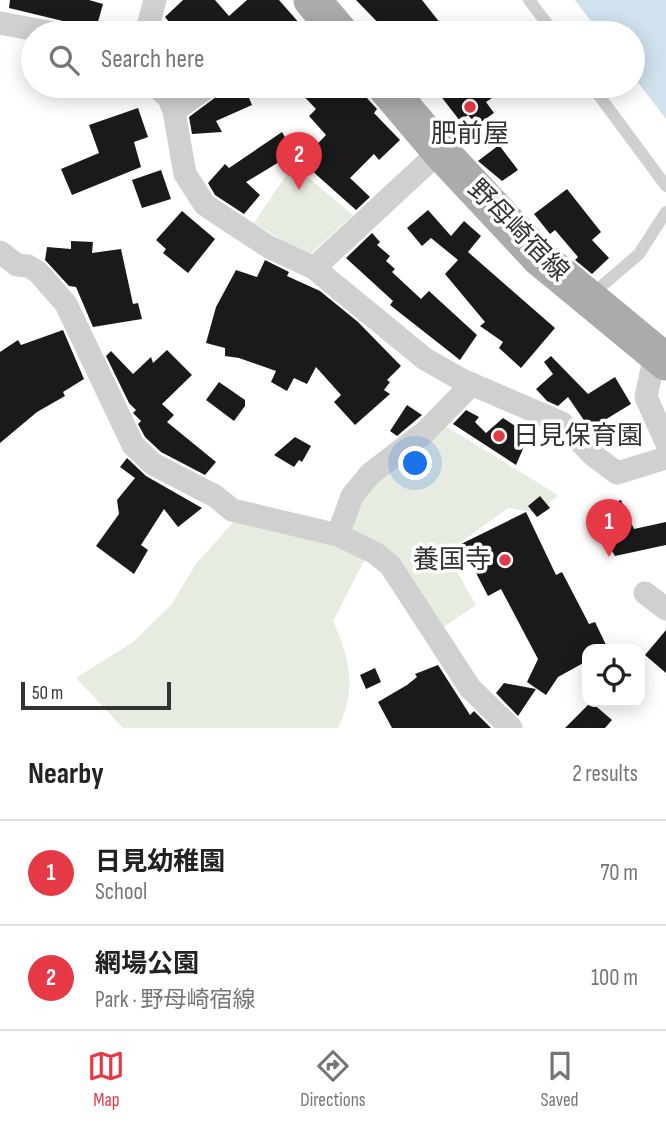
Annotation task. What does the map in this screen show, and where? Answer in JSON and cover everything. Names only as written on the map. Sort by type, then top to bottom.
[{"type":"main road","name":"野母崎宿線","points":[[395,98],[440,151],[540,258],[661,358]]},
{"type":"street","points":[[149,21],[155,0]]},
{"type":"street","points":[[0,23],[21,27]]},
{"type":"street","points":[[169,98],[185,174],[205,205],[269,247],[314,268],[425,359],[472,384],[562,424],[593,455],[617,472],[666,458]]},
{"type":"street","points":[[314,268],[440,151]]},
{"type":"street","points":[[0,251],[17,265],[28,266],[38,272],[66,304],[133,446],[153,464],[215,496],[232,510],[338,535],[375,553],[390,565],[470,688],[511,728]]},
{"type":"street","points":[[661,358],[646,397],[666,442]]},
{"type":"street","points":[[338,535],[352,496],[370,474],[425,432],[472,384]]},
{"type":"street","points":[[645,593],[666,609]]},
{"type":"lane","points":[[529,0],[545,21]]},
{"type":"lane","points":[[601,98],[666,186]]},
{"type":"lane","points":[[588,297],[639,254],[666,212]]},
{"type":"shaded area","points":[[293,165],[353,215],[308,256],[254,223]]},
{"type":"shaded area","points":[[442,424],[558,495],[539,513],[508,508],[456,546],[452,563],[476,605],[441,629],[351,530],[352,509],[377,475]]},
{"type":"shaded area","points":[[236,519],[335,540],[366,557],[333,621],[344,648],[349,674],[348,700],[338,728],[123,728],[76,678],[133,642],[171,605],[196,564]]},
{"type":"water","points":[[575,0],[666,0],[666,119],[645,92],[645,21],[591,21]]},
{"type":"building","points":[[10,0],[89,0],[103,4],[98,21],[63,21],[9,8]]},
{"type":"building","points":[[183,0],[215,0],[229,16],[247,0],[279,0],[297,21],[168,21],[165,17]]},
{"type":"building","points":[[356,0],[422,0],[439,21],[376,21]]},
{"type":"building","points":[[215,98],[249,98],[252,105],[216,121],[222,132],[192,134],[189,117]]},
{"type":"building","points":[[305,98],[367,98],[377,109],[374,113],[400,140],[379,160],[374,154],[350,178],[370,197],[356,210],[301,161],[326,135],[309,116],[316,109]]},
{"type":"building","points":[[442,98],[492,98],[486,102],[494,113],[477,125],[468,115],[460,121]]},
{"type":"building","points":[[138,108],[148,137],[134,142],[141,167],[72,195],[61,169],[99,153],[89,125]]},
{"type":"building","points":[[282,132],[294,153],[246,182],[260,195],[244,214],[215,195],[208,183],[225,164],[229,168]]},
{"type":"building","points":[[499,145],[518,170],[502,181],[478,161]]},
{"type":"building","points":[[161,170],[171,199],[142,208],[132,180]]},
{"type":"building","points":[[567,189],[601,232],[592,240],[609,258],[592,274],[575,260],[578,257],[555,230],[550,234],[534,214]]},
{"type":"building","points":[[428,210],[451,236],[464,221],[481,236],[468,252],[555,328],[521,368],[499,348],[503,342],[480,326],[485,322],[445,274],[458,260],[431,238],[422,246],[407,228]]},
{"type":"building","points":[[182,211],[215,239],[188,273],[163,253],[166,249],[156,240]]},
{"type":"building","points":[[372,233],[380,242],[377,245],[390,256],[386,261],[395,269],[392,272],[421,299],[429,291],[477,335],[460,360],[390,305],[393,301],[346,258]]},
{"type":"building","points":[[71,241],[93,242],[92,253],[121,249],[133,304],[138,303],[142,319],[93,327],[76,287],[69,286],[45,260],[47,247],[71,249]]},
{"type":"building","points":[[265,260],[289,272],[287,276],[320,291],[358,322],[401,366],[387,380],[390,382],[384,390],[390,394],[355,425],[334,402],[341,395],[316,367],[307,384],[294,378],[287,391],[271,382],[276,371],[225,356],[225,348],[206,343],[216,307],[236,270],[257,277]]},
{"type":"building","points":[[63,330],[84,379],[63,392],[65,396],[37,412],[0,443],[0,352],[18,340],[21,345]]},
{"type":"building","points":[[167,350],[192,375],[162,404],[174,415],[167,422],[216,462],[205,475],[161,452],[145,437],[138,424],[141,421],[133,413],[136,410],[129,403],[106,356],[111,351],[133,374],[151,357],[153,363]]},
{"type":"building","points":[[551,356],[588,394],[615,377],[631,404],[590,429],[568,397],[558,406],[547,401],[536,389],[553,374],[544,362]]},
{"type":"building","points":[[219,382],[245,400],[245,406],[234,421],[206,400]]},
{"type":"building","points":[[407,405],[422,415],[397,436],[390,431]]},
{"type":"building","points":[[466,410],[479,417],[475,422],[486,433],[503,418],[529,435],[516,465],[453,424]]},
{"type":"building","points":[[295,437],[311,446],[302,462],[299,460],[294,467],[274,455]]},
{"type":"building","points":[[127,458],[146,476],[202,508],[178,527],[164,509],[141,545],[148,550],[134,574],[96,546],[119,514],[117,500],[135,478],[120,467]]},
{"type":"building","points":[[540,496],[550,508],[537,517],[528,506]]},
{"type":"building","points":[[621,500],[634,529],[666,522],[666,545],[615,556],[602,534],[615,528],[604,506]]},
{"type":"building","points":[[526,512],[556,575],[562,572],[589,624],[595,622],[606,644],[582,644],[582,664],[558,677],[546,695],[527,682],[538,659],[501,589],[488,596],[461,544]]},
{"type":"building","points":[[666,630],[666,673],[645,655]]},
{"type":"building","points":[[438,665],[470,715],[474,711],[491,728],[392,728],[378,702],[407,685],[417,677],[415,674]]},
{"type":"building","points":[[375,668],[381,682],[366,689],[360,675]]},
{"type":"building","points":[[504,683],[536,689],[518,716],[496,693]]},
{"type":"building","points":[[586,707],[597,707],[612,720],[605,728],[565,728]]},
{"type":"place","name":"肥前屋","points":[[470,107]]},
{"type":"place","name":"網場公園","points":[[299,190]]},
{"type":"place","name":"日見保育園","points":[[499,436]]},
{"type":"place","name":"日見幼稚園","points":[[609,557]]},
{"type":"place","name":"養国寺","points":[[505,560]]}]
